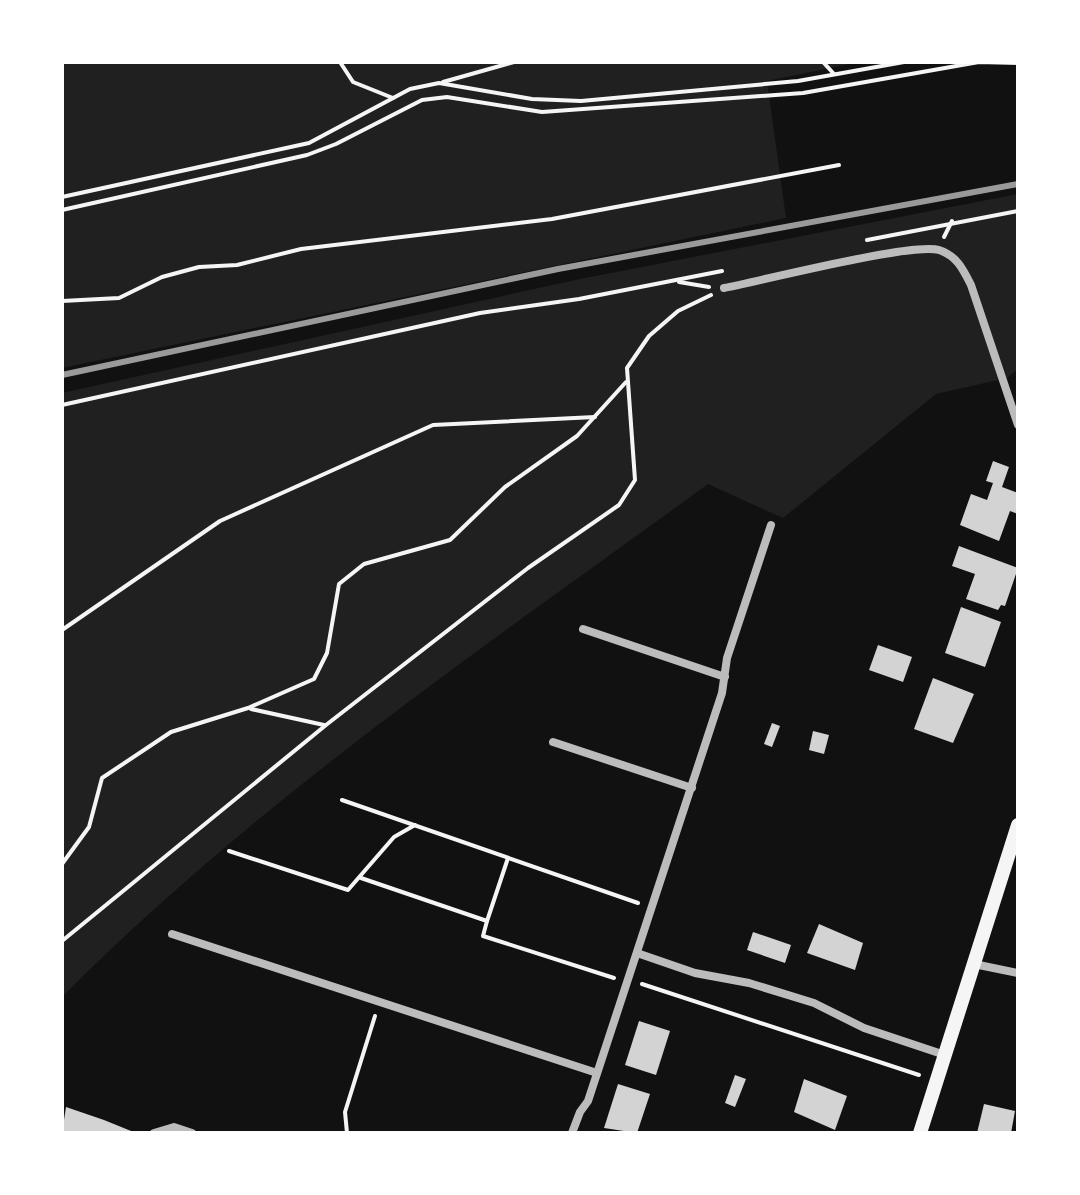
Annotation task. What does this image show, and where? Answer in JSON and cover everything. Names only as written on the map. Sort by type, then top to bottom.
[{"type":"main road","points":[[920,1133],[1018,825]]},
{"type":"street","points":[[724,288],[904,251],[937,249],[951,255],[961,264],[971,285],[1018,425]]},
{"type":"street","points":[[572,1133],[597,1073],[692,788],[725,677],[727,658],[771,525]]},
{"type":"street","points":[[583,629],[725,677]]},
{"type":"street","points":[[553,742],[692,788]]},
{"type":"street","points":[[172,934],[597,1073]]},
{"type":"street","points":[[637,953],[695,973],[749,983],[814,1003],[864,1028],[945,1055]]},
{"type":"street","points":[[974,964],[1018,973]]},
{"type":"street","points":[[154,1133],[174,1127],[192,1133]]},
{"type":"path","points":[[340,62],[353,82],[393,98]]},
{"type":"path","points":[[62,197],[309,143],[410,89],[514,62]]},
{"type":"path","points":[[823,62],[834,74]]},
{"type":"path","points":[[439,83],[532,99],[581,101],[834,74],[904,62]]},
{"type":"path","points":[[62,210],[307,155],[336,144],[422,100],[447,97],[542,112],[803,93],[979,62],[1018,63]]},
{"type":"path","points":[[62,301],[119,298],[199,267],[237,265],[301,249],[552,219],[839,165]]},
{"type":"path","points":[[952,221],[1018,211]]},
{"type":"path","points":[[62,405],[480,313],[673,282],[724,288]]},
{"type":"path","points":[[62,941],[326,725],[528,568],[619,505],[635,480],[627,368],[649,336],[678,311],[724,288]]},
{"type":"path","points":[[62,864],[89,827],[102,778],[171,732],[248,708],[314,679],[327,653],[339,584],[364,564],[450,540],[505,487],[577,436],[626,382]]},
{"type":"path","points":[[62,630],[220,521],[433,425],[595,417]]},
{"type":"path","points":[[248,708],[326,725]]},
{"type":"path","points":[[342,800],[652,908]]},
{"type":"path","points":[[229,851],[348,890],[394,837],[415,825]]},
{"type":"path","points":[[508,858],[483,936],[936,1081]]},
{"type":"path","points":[[361,878],[487,921]]},
{"type":"path","points":[[347,1133],[345,1112],[380,1001]]},
{"type":"shaded area","points":[[62,62],[859,62],[767,81],[786,218],[62,368]]},
{"type":"shaded area","points":[[1018,194],[1018,369],[1007,378],[936,394],[783,518],[708,484],[457,666],[293,791],[213,857],[62,997],[62,393],[580,279]]},
{"type":"building","points":[[993,461],[1009,467],[1002,487],[1018,493],[1018,514],[1010,511],[999,541],[960,525],[971,494],[987,500],[993,483],[986,481]]},
{"type":"building","points":[[959,546],[1018,568],[1005,606],[1001,605],[998,610],[966,599],[975,574],[952,566]]},
{"type":"building","points":[[961,607],[1001,622],[985,667],[945,653]]},
{"type":"building","points":[[878,645],[912,657],[903,682],[869,670]]},
{"type":"building","points":[[933,678],[974,694],[953,743],[914,729]]},
{"type":"building","points":[[772,723],[780,726],[772,747],[764,744]]},
{"type":"building","points":[[813,731],[829,735],[824,754],[809,750]]},
{"type":"building","points":[[819,924],[863,943],[855,970],[807,953]]},
{"type":"building","points":[[753,932],[791,945],[785,963],[747,950]]},
{"type":"building","points":[[639,1021],[670,1031],[656,1075],[625,1065]]},
{"type":"building","points":[[735,1075],[746,1079],[735,1107],[725,1103]]},
{"type":"building","points":[[804,1079],[847,1096],[835,1130],[794,1112]]},
{"type":"building","points":[[618,1084],[650,1094],[637,1133],[604,1128]]},
{"type":"building","points":[[984,1104],[1015,1111],[1011,1133],[977,1133]]},
{"type":"building","points":[[66,1107],[104,1120],[136,1133],[62,1133]]},
{"type":"railway","points":[[62,375],[558,269],[1018,184]]}]
